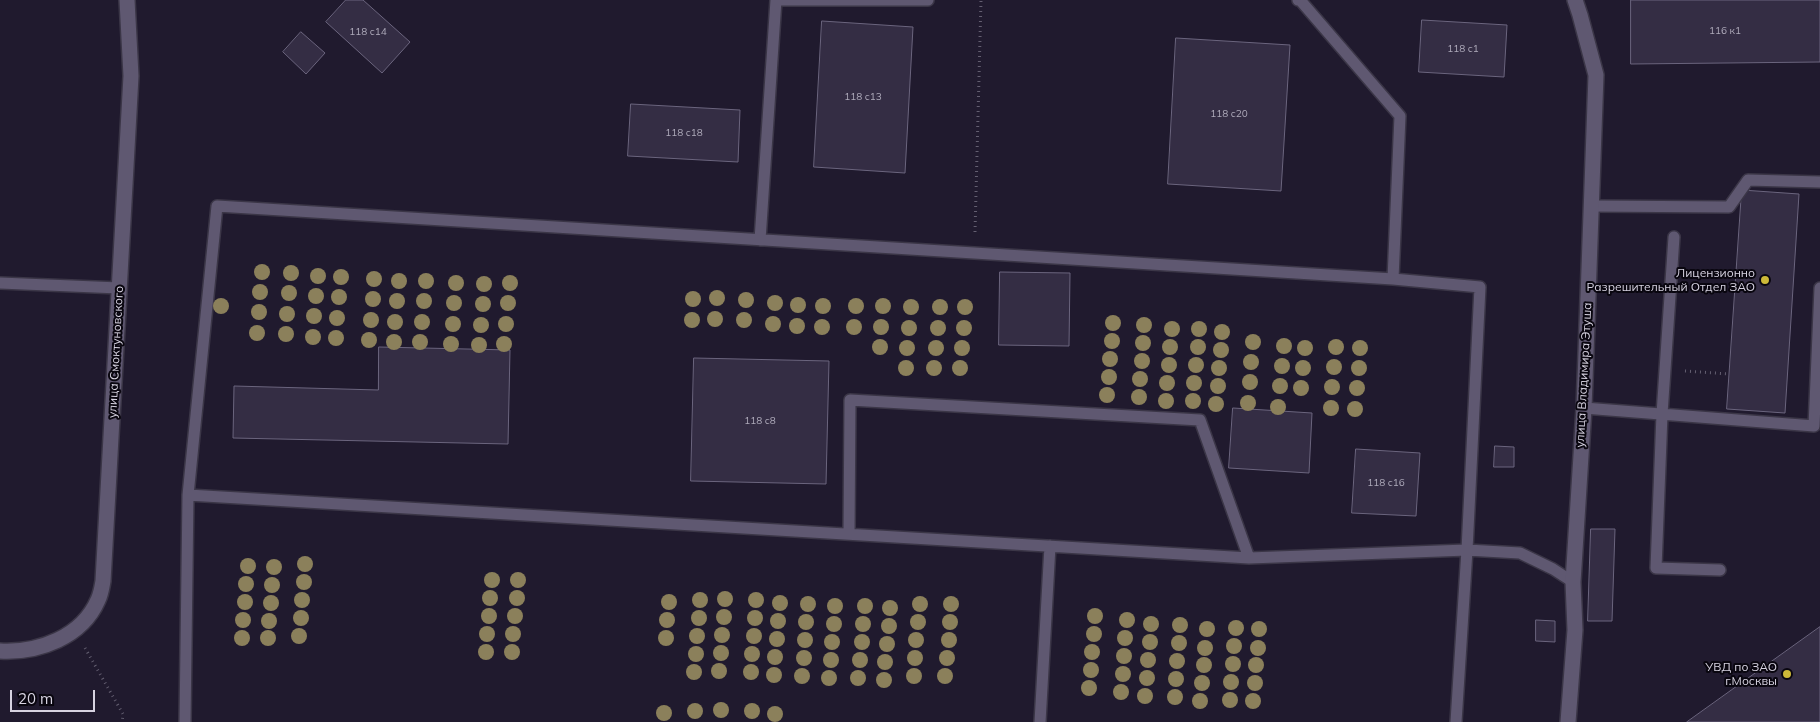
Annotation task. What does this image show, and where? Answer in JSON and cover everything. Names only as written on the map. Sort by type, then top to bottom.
[{"type":"street","name":"улица Смоктуновского","points":[[7,651],[40,647],[58,640],[75,630],[88,616],[98,599],[103,581],[131,76],[127,0]]},
{"type":"street","name":"улица Владимира Этуша","points":[[1568,722],[1575,630],[1573,582],[1584,408],[1596,75],[1575,0]]},
{"type":"lane","points":[[760,240],[776,0],[928,0]]},
{"type":"lane","points":[[1298,0],[1300,0],[1400,116],[1392,279]]},
{"type":"lane","points":[[1591,206],[1729,207],[1748,180],[1820,182]]},
{"type":"lane","points":[[185,722],[188,495],[217,206],[1392,279],[1480,287],[1467,550],[1456,722]]},
{"type":"lane","points":[[1674,237],[1662,414],[1656,568],[1720,570]]},
{"type":"lane","points":[[0,283],[119,288]]},
{"type":"lane","points":[[1584,408],[1814,426],[1820,288]]},
{"type":"lane","points":[[849,534],[850,400],[1200,420],[1249,558]]},
{"type":"lane","points":[[188,495],[1249,558],[1467,550],[1520,553],[1553,569],[1573,582]]},
{"type":"lane","points":[[1040,722],[1050,546]]},
{"type":"path","points":[[974,253],[981,0]]},
{"type":"path","points":[[1665,368],[1730,374]]},
{"type":"path","points":[[75,630],[123,714],[122,722]]},
{"type":"building","points":[[346,0],[363,0],[410,42],[382,73],[326,22]]},
{"type":"building","points":[[1631,0],[1820,0],[1820,62],[1631,64]]},
{"type":"building","points":[[1422,20],[1507,25],[1504,77],[1419,72]]},
{"type":"building","points":[[822,21],[913,27],[905,173],[814,167]]},
{"type":"building","points":[[301,32],[325,53],[306,74],[283,52]]},
{"type":"building","points":[[1176,38],[1290,45],[1281,191],[1168,184]]},
{"type":"building","points":[[631,104],[740,110],[738,162],[628,156]]},
{"type":"building","name":"Лицензионно Разрешительный Отдел ЗАО","points":[[1742,190],[1799,194],[1785,413],[1727,409]]},
{"type":"building","points":[[1000,272],[1070,273],[1069,346],[999,345]]},
{"type":"building","points":[[379,347],[510,350],[508,444],[233,438],[234,386],[378,390]]},
{"type":"building","points":[[694,358],[829,361],[826,484],[691,481]]},
{"type":"building","points":[[1233,408],[1312,413],[1309,473],[1229,468]]},
{"type":"building","points":[[1495,446],[1514,447],[1514,467],[1494,467]]},
{"type":"building","points":[[1356,449],[1420,453],[1416,516],[1352,513]]},
{"type":"building","points":[[1591,529],[1615,529],[1612,621],[1588,621]]},
{"type":"building","points":[[1536,620],[1555,621],[1555,642],[1536,641]]},
{"type":"building","name":"УВД по ЗАО г.Москвы","points":[[1820,627],[1820,722],[1687,722]]},
{"type":"place","name":"Лицензионно Разрешительный Отдел ЗАО","points":[[1765,280]]},
{"type":"place","name":"УВД по ЗАО г.Москвы","points":[[1787,674]]}]
